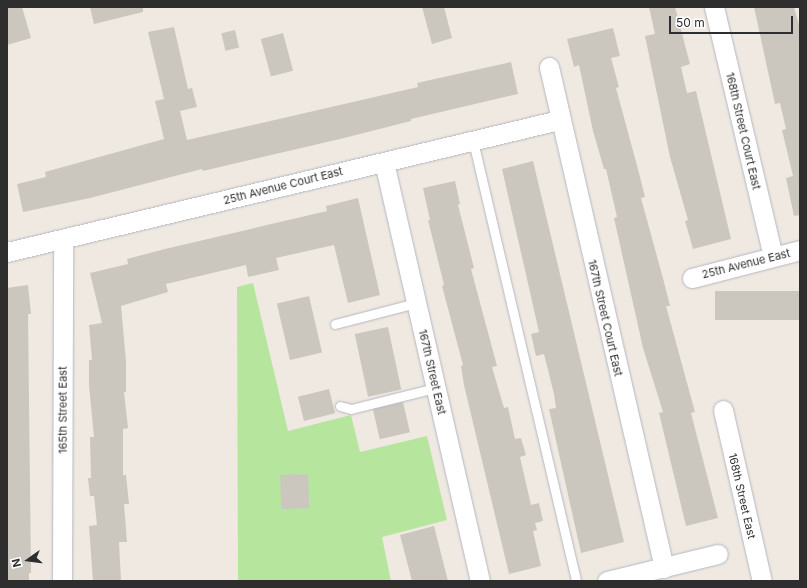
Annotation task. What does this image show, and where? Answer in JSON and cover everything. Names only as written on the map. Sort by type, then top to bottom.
[{"type":"street","name":"168th Street Court East","points":[[714,7],[773,256]]},
{"type":"street","name":"167th Street Court East","points":[[549,67],[559,120],[664,568]]},
{"type":"street","name":"25th Avenue Court East","points":[[7,252],[559,120]]},
{"type":"street","name":"167th Street East","points":[[384,162],[480,581]]},
{"type":"street","name":"165th Street East","points":[[62,581],[63,239]]},
{"type":"street","name":"25th Avenue East","points":[[692,278],[800,250]]},
{"type":"street","name":"168th Street East","points":[[723,410],[762,581]]},
{"type":"street","points":[[607,581],[718,554]]},
{"type":"lane","points":[[473,141],[576,581]]},
{"type":"lane","points":[[335,324],[416,303]]},
{"type":"lane","points":[[340,406],[351,409],[435,388]]},
{"type":"green space","points":[[253,283],[288,431],[351,415],[360,452],[427,436],[447,520],[382,537],[391,581],[238,581],[237,287]]},
{"type":"building","points":[[7,7],[22,7],[31,38],[7,45]]},
{"type":"building","points":[[90,7],[143,7],[143,12],[94,24]]},
{"type":"building","points":[[422,7],[444,7],[452,38],[432,44]]},
{"type":"building","points":[[649,7],[675,7],[690,64],[681,67],[687,93],[696,91],[731,239],[693,249],[685,221],[688,220],[670,157],[645,36],[655,34]]},
{"type":"building","points":[[754,7],[794,7],[800,28],[800,215],[794,216],[786,178],[793,176],[782,130],[786,129],[780,103],[775,104]]},
{"type":"building","points":[[174,27],[188,89],[192,88],[197,107],[180,111],[187,140],[418,87],[417,83],[511,62],[518,94],[411,119],[411,121],[340,139],[203,171],[202,169],[90,198],[23,212],[17,184],[46,177],[45,172],[164,139],[155,101],[164,99],[148,32]]},
{"type":"building","points":[[613,28],[620,56],[611,58],[619,87],[616,88],[645,197],[641,198],[670,306],[666,306],[695,412],[691,413],[718,518],[686,526],[659,413],[663,412],[643,348],[614,218],[617,217],[606,169],[604,169],[593,131],[579,65],[574,67],[567,39]]},
{"type":"building","points":[[235,30],[239,48],[225,51],[221,33]]},
{"type":"building","points":[[283,33],[293,71],[271,77],[261,39]]},
{"type":"building","points":[[533,161],[624,542],[581,553],[549,409],[556,408],[554,394],[544,354],[536,356],[531,334],[539,332],[502,169]]},
{"type":"building","points":[[455,181],[460,204],[458,205],[474,268],[471,269],[497,366],[492,367],[504,408],[508,407],[515,439],[521,438],[526,455],[520,457],[531,505],[539,503],[543,521],[535,523],[537,530],[533,531],[541,566],[509,574],[464,385],[461,366],[463,365],[442,286],[444,285],[428,220],[430,220],[423,188]]},
{"type":"building","points":[[358,198],[380,295],[348,303],[334,245],[276,258],[279,270],[248,277],[246,265],[166,284],[168,292],[121,306],[126,361],[126,392],[124,392],[128,428],[123,429],[123,475],[126,475],[129,504],[124,504],[127,542],[119,542],[121,581],[93,581],[89,526],[97,525],[94,496],[90,496],[88,478],[91,478],[90,437],[94,437],[89,386],[89,360],[92,360],[89,325],[102,323],[90,273],[128,264],[127,259],[165,249],[327,211],[326,206]]},
{"type":"building","points":[[28,285],[31,314],[28,314],[31,573],[29,573],[29,581],[7,581],[7,288]]},
{"type":"building","points":[[715,291],[800,291],[800,320],[715,320]]},
{"type":"building","points":[[309,296],[322,353],[290,360],[277,303]]},
{"type":"building","points":[[388,327],[401,390],[368,397],[355,334]]},
{"type":"building","points":[[329,389],[335,413],[304,421],[298,397]]},
{"type":"building","points":[[403,402],[410,432],[380,439],[373,409]]},
{"type":"building","points":[[308,474],[309,508],[281,509],[280,475]]},
{"type":"building","points":[[434,526],[448,581],[412,581],[400,535]]}]
